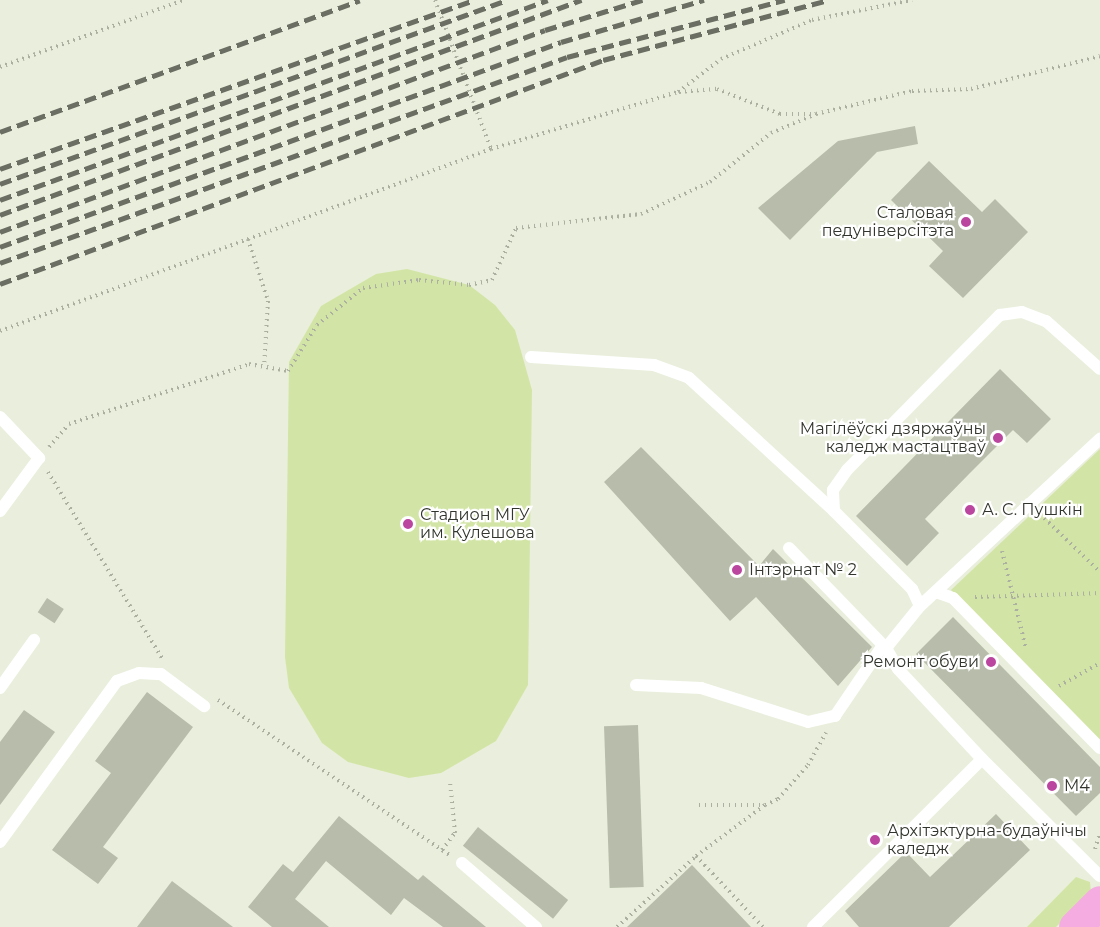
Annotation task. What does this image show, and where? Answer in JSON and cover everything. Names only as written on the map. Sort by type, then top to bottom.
[{"type":"main road","points":[[1075,927],[1100,902]]},
{"type":"lane","points":[[834,511],[833,490],[847,470],[1000,315],[1022,312],[1046,321],[1100,369]]},
{"type":"lane","points":[[531,357],[654,365],[689,378],[834,511],[912,589],[920,606]]},
{"type":"lane","points":[[0,417],[39,459],[0,511]]},
{"type":"lane","points":[[636,685],[701,688],[808,722],[835,716],[885,646],[920,606],[939,593],[1100,439]]},
{"type":"lane","points":[[789,548],[885,646],[898,669],[982,759],[1100,876]]},
{"type":"lane","points":[[939,593],[953,598],[1100,748]]},
{"type":"lane","points":[[0,688],[34,640]]},
{"type":"lane","points":[[0,842],[117,681],[139,674],[161,674],[204,706]]},
{"type":"lane","points":[[813,927],[982,759]]},
{"type":"lane","points":[[462,863],[536,927]]},
{"type":"path","points":[[0,67],[184,0]]},
{"type":"path","points":[[435,0],[491,149]]},
{"type":"path","points":[[678,92],[753,42],[812,20],[912,0]]},
{"type":"path","points":[[172,667],[39,459],[69,424],[249,364],[288,371],[317,325],[363,288],[419,280],[469,285],[492,280],[516,228],[641,214],[710,182],[771,133],[816,114],[912,91],[971,89],[1100,56]]},
{"type":"path","points":[[0,331],[491,149],[678,92],[717,89],[780,114],[816,114]]},
{"type":"path","points":[[248,239],[268,301],[264,366]]},
{"type":"path","points":[[1031,505],[1100,573]]},
{"type":"path","points":[[998,536],[1012,596],[1040,689],[1100,663]]},
{"type":"path","points":[[953,598],[1100,593]]},
{"type":"path","points":[[208,693],[462,863]]},
{"type":"path","points":[[617,927],[696,856],[791,787],[835,716]]},
{"type":"path","points":[[442,850],[455,833],[450,782]]},
{"type":"path","points":[[699,805],[765,805]]},
{"type":"path","points":[[1095,849],[1100,834]]},
{"type":"path","points":[[696,856],[763,927]]},
{"type":"green space","name":"Стадион МГУ им. Кулешова","points":[[407,269],[469,285],[495,305],[515,330],[532,390],[528,685],[496,741],[441,773],[409,778],[348,762],[322,743],[289,688],[285,657],[289,362],[321,306],[376,274]]},
{"type":"green space","points":[[1100,449],[1100,744],[951,590]]},
{"type":"green space","points":[[1076,877],[1090,882],[1091,893],[1056,927],[1027,927]]},
{"type":"building","points":[[915,126],[918,144],[877,152],[790,240],[758,208],[838,141]]},
{"type":"building","name":"Сталовая педуніверсітэта","points":[[929,161],[982,212],[995,199],[1028,232],[963,298],[929,266],[943,251],[891,200]]},
{"type":"building","points":[[1000,369],[1051,419],[1027,443],[1013,430],[969,474],[925,519],[939,533],[907,566],[856,516]]},
{"type":"building","name":"Інтэрнат № 2","points":[[641,447],[759,566],[773,549],[872,647],[838,686],[756,597],[730,621],[604,482]]},
{"type":"building","points":[[47,598],[64,609],[55,623],[38,612]]},
{"type":"building","points":[[953,617],[1100,767],[1100,793],[1076,816],[916,654]]},
{"type":"building","points":[[147,692],[193,727],[103,847],[118,858],[98,884],[52,850],[111,773],[95,761]]},
{"type":"building","points":[[24,710],[55,732],[0,805],[0,742]]},
{"type":"building","points":[[638,725],[644,887],[610,888],[604,726]]},
{"type":"building","points":[[996,814],[1030,850],[949,927],[859,927],[845,911],[906,852],[930,877]]},
{"type":"building","points":[[339,816],[418,880],[423,875],[486,927],[443,927],[404,898],[391,915],[326,861],[295,899],[329,927],[272,927],[248,907],[283,864],[293,872]]},
{"type":"building","points":[[478,827],[568,900],[553,919],[463,846]]},
{"type":"building","points":[[692,865],[751,927],[627,927]]},
{"type":"building","points":[[172,881],[233,927],[137,927]]},
{"type":"railway","points":[[0,132],[360,0]]},
{"type":"railway","points":[[0,169],[474,0]]},
{"type":"railway","points":[[0,184],[507,0]]},
{"type":"railway","points":[[0,200],[548,0]]},
{"type":"railway","points":[[0,215],[581,0]]},
{"type":"railway","points":[[0,232],[545,30],[642,0]]},
{"type":"railway","points":[[0,247],[561,42],[704,0]]},
{"type":"railway","points":[[0,263],[567,57],[785,0]]},
{"type":"railway","points":[[0,284],[603,60],[828,0]]},
{"type":"place","name":"Сталовая педуніверсітэта","points":[[966,222]]},
{"type":"place","name":"Магілёўскі дзяржаўны каледж мастацтваў","points":[[998,438]]},
{"type":"place","name":"А. С. Пушкін","points":[[970,510]]},
{"type":"place","name":"Стадион МГУ им. Кулешова","points":[[408,524]]},
{"type":"place","name":"Інтэрнат № 2","points":[[737,570]]},
{"type":"place","name":"Ремонт обуви","points":[[991,662]]},
{"type":"place","name":"M4","points":[[1052,786]]},
{"type":"place","name":"Архітэктурна-будаўнічы каледж","points":[[875,840]]}]
